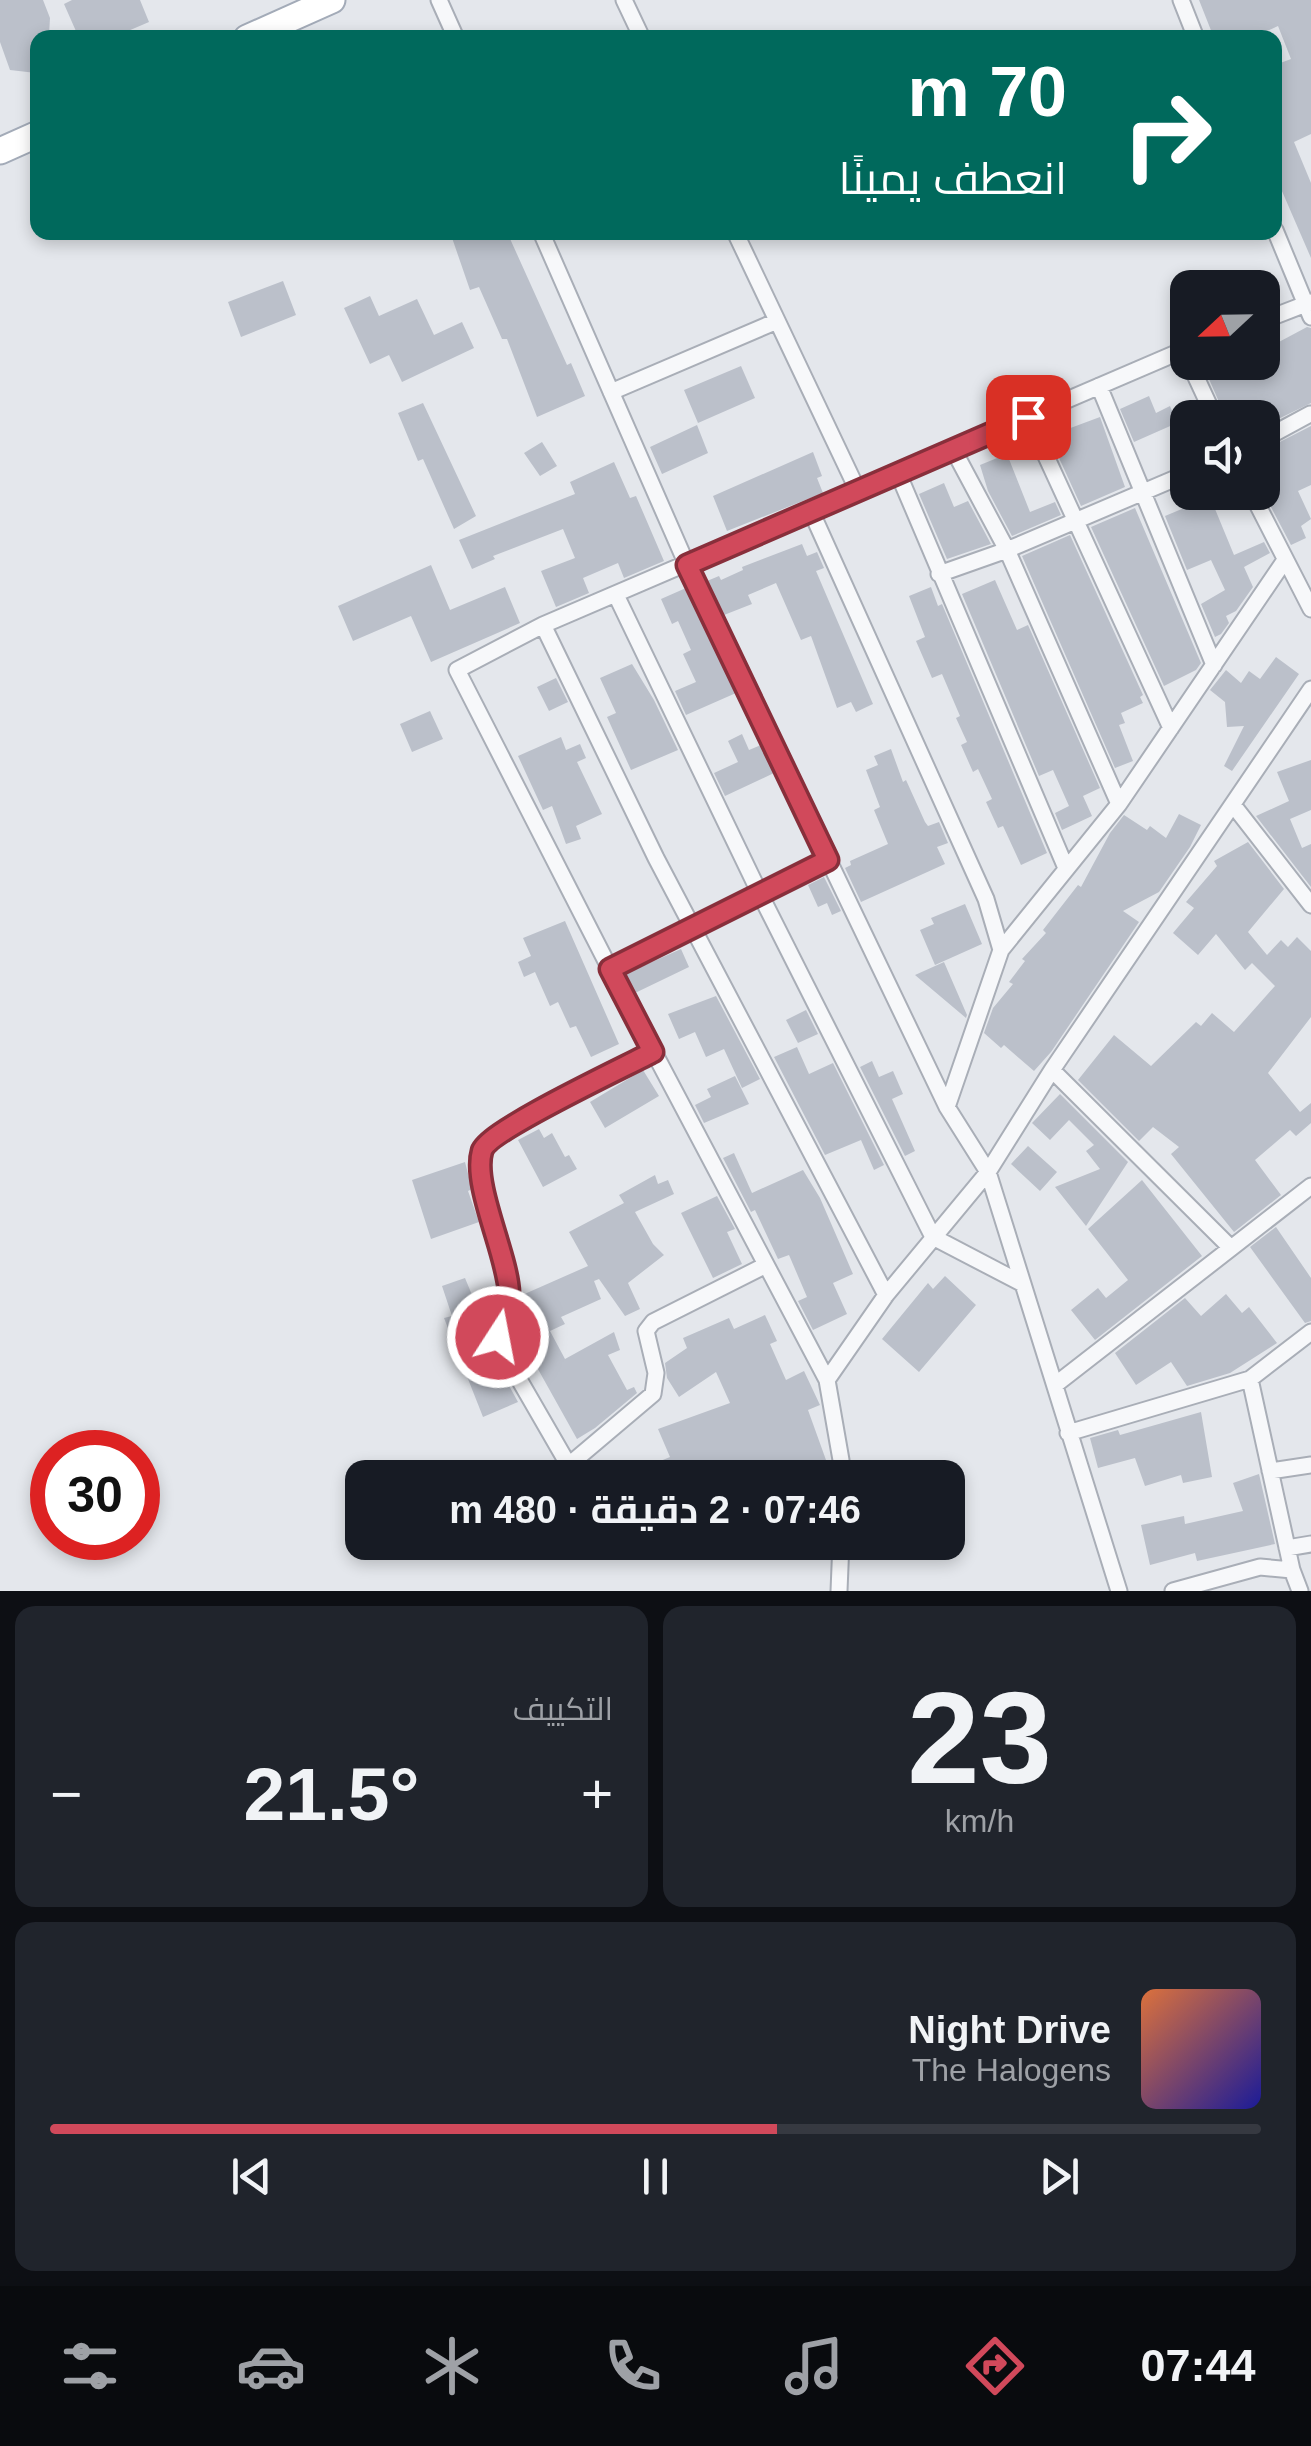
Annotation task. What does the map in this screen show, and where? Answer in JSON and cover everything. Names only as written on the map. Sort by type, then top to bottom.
[{"type":"main road","points":[[265,30],[332,0]]},
{"type":"main road","points":[[0,151],[30,138]]},
{"type":"street","points":[[440,0],[453,30]]},
{"type":"street","points":[[624,0],[638,30]]},
{"type":"street","points":[[1181,0],[1193,30]]},
{"type":"street","points":[[544,240],[687,565],[947,1107],[988,1172],[1119,1591]]},
{"type":"street","points":[[739,240],[858,491]]},
{"type":"street","points":[[1279,240],[1309,308],[1280,315]]},
{"type":"street","points":[[611,392],[777,321]]},
{"type":"street","points":[[841,1460],[826,1380],[457,670],[543,625],[1099,386],[1170,361]]},
{"type":"street","points":[[1099,386],[1214,664]]},
{"type":"street","points":[[1280,430],[1310,414]]},
{"type":"street","points":[[1028,417],[1171,728]]},
{"type":"street","points":[[953,450],[1007,550],[1119,804]]},
{"type":"street","points":[[898,473],[1066,868]]},
{"type":"street","points":[[939,574],[1007,550],[1170,479]]},
{"type":"street","points":[[1260,510],[1311,610]]},
{"type":"street","points":[[811,511],[986,899],[1002,950]]},
{"type":"street","points":[[947,1107],[1002,950],[1119,804],[1284,560]]},
{"type":"street","points":[[616,594],[760,894],[934,1237],[1024,1284]]},
{"type":"street","points":[[543,625],[693,928],[886,1294]]},
{"type":"street","points":[[826,1380],[886,1294],[988,1172],[1052,1070],[1311,688]]},
{"type":"street","points":[[1234,806],[1311,906]]},
{"type":"street","points":[[610,969],[828,860]]},
{"type":"street","points":[[566,1460],[505,1356],[498,1337],[510,1295],[482,1177],[482,1151],[512,1125],[653,1052]]},
{"type":"street","points":[[1052,1070],[1232,1248]]},
{"type":"street","points":[[1055,1385],[1311,1186]]},
{"type":"street","points":[[584,1460],[653,1394],[656,1374],[646,1331],[653,1322],[764,1266]]},
{"type":"street","points":[[1068,1433],[1250,1379],[1311,1332]]},
{"type":"street","points":[[1250,1379],[1300,1591]]},
{"type":"street","points":[[1270,1471],[1311,1465]]},
{"type":"street","points":[[1287,1548],[1311,1544]]},
{"type":"street","points":[[839,1591],[840,1560]]},
{"type":"street","points":[[1173,1591],[1260,1566],[1292,1570]]},
{"type":"building","points":[[0,0],[43,0],[50,18],[49,30],[30,30],[30,72],[10,70],[0,42]]},
{"type":"building","points":[[72,0],[140,0],[149,22],[130,30],[75,30],[64,4]]},
{"type":"building","points":[[1199,0],[1311,0],[1311,134],[1294,142],[1311,183],[1311,258],[1282,191],[1282,62],[1291,59],[1282,30],[1278,26],[1269,30],[1211,30]]},
{"type":"building","points":[[453,240],[511,240],[585,396],[537,417],[507,339],[502,339],[479,287],[470,290]]},
{"type":"building","points":[[283,281],[296,315],[241,337],[228,302]]},
{"type":"building","points":[[370,296],[379,316],[417,299],[434,335],[462,322],[474,348],[402,382],[389,355],[370,364],[344,308]]},
{"type":"building","points":[[1311,328],[1311,403],[1280,418],[1280,400],[1218,400],[1209,380],[1280,380],[1280,341]]},
{"type":"building","points":[[741,366],[755,398],[698,423],[684,390]]},
{"type":"building","points":[[1149,396],[1156,413],[1170,406],[1170,426],[1134,442],[1120,409]]},
{"type":"building","points":[[423,403],[476,516],[454,529],[398,413]]},
{"type":"building","points":[[1100,417],[1125,487],[1081,506],[1049,436]]},
{"type":"building","points":[[697,425],[708,453],[662,474],[650,447]]},
{"type":"building","points":[[1311,426],[1311,485],[1298,491],[1311,519],[1301,526],[1306,538],[1291,545],[1273,510],[1280,510],[1280,442]]},
{"type":"building","points":[[542,442],[557,466],[540,476],[524,453]]},
{"type":"building","points":[[813,452],[822,476],[817,478],[823,493],[727,531],[713,496]]},
{"type":"building","points":[[1007,454],[1030,512],[1055,502],[1061,515],[1012,536],[988,491],[980,465]]},
{"type":"building","points":[[614,462],[630,498],[636,496],[664,561],[624,578],[618,563],[583,578],[589,593],[556,607],[541,571],[575,558],[563,529],[493,556],[495,559],[472,569],[459,540],[575,494],[570,482]]},
{"type":"building","points":[[944,483],[954,507],[968,501],[991,544],[947,559],[919,494]]},
{"type":"building","points":[[1135,508],[1201,663],[1196,670],[1164,686],[1091,527]]},
{"type":"building","points":[[1179,510],[1215,510],[1234,555],[1264,542],[1270,553],[1244,567],[1253,587],[1236,611],[1226,616],[1229,623],[1215,637],[1201,604],[1225,590],[1211,560],[1187,570],[1165,516]]},
{"type":"building","points":[[1070,535],[1143,695],[1143,703],[1121,713],[1125,723],[1119,725],[1133,761],[1115,768],[1022,556]]},
{"type":"building","points":[[802,544],[807,556],[817,552],[824,568],[816,571],[873,704],[856,712],[851,702],[837,708],[811,636],[801,640],[776,583],[748,595],[752,604],[724,615],[707,581],[719,576],[721,580],[743,570],[742,567]]},
{"type":"building","points":[[431,565],[450,610],[505,587],[520,623],[431,662],[411,616],[353,641],[338,606]]},
{"type":"building","points":[[995,580],[1017,630],[1028,625],[1100,788],[1083,796],[1092,816],[1062,830],[1055,813],[1069,806],[1053,770],[1039,776],[962,594]]},
{"type":"building","points":[[931,587],[938,606],[942,604],[1047,853],[1021,865],[1003,826],[998,828],[986,802],[992,799],[978,769],[973,772],[961,745],[967,742],[942,674],[932,678],[916,641],[925,637],[909,596]]},
{"type":"building","points":[[686,588],[736,693],[686,715],[675,691],[696,682],[683,654],[691,650],[678,621],[672,624],[661,599]]},
{"type":"building","points":[[1276,657],[1299,674],[1232,771],[1224,766],[1244,726],[1227,727],[1225,702],[1210,690],[1226,670],[1241,683],[1249,671],[1260,679]]},
{"type":"building","points":[[632,664],[678,750],[631,770],[607,717],[616,713],[600,678]]},
{"type":"building","points":[[556,678],[568,702],[549,711],[537,687]]},
{"type":"building","points":[[430,711],[443,739],[412,752],[400,724]]},
{"type":"building","points":[[742,734],[749,750],[761,745],[774,773],[725,796],[714,773],[738,762],[728,741]]},
{"type":"building","points":[[561,737],[566,750],[580,744],[586,758],[577,762],[602,814],[576,826],[581,839],[566,844],[552,806],[543,810],[518,756]]},
{"type":"building","points":[[891,749],[903,782],[906,780],[925,822],[928,826],[939,822],[948,843],[937,847],[945,864],[861,902],[845,868],[851,865],[850,861],[888,844],[874,810],[880,807],[866,770],[878,765],[874,756]]},
{"type":"building","points":[[1311,760],[1311,810],[1290,819],[1302,848],[1311,844],[1311,887],[1256,816],[1289,801],[1277,772]]},
{"type":"building","points":[[1179,814],[1201,825],[1190,847],[1159,892],[1123,911],[1139,922],[1034,1071],[984,1033],[993,1008],[1013,984],[1009,982],[1025,961],[1022,959],[1046,933],[1043,930],[1078,885],[1081,887],[1124,815],[1166,838]]},
{"type":"building","points":[[1248,842],[1284,889],[1248,932],[1267,955],[1281,940],[1288,947],[1297,937],[1311,951],[1311,1017],[1268,1073],[1300,1112],[1311,1103],[1311,1123],[1296,1136],[1290,1130],[1255,1160],[1281,1195],[1234,1232],[1171,1154],[1179,1147],[1153,1127],[1139,1141],[1078,1080],[1114,1035],[1151,1066],[1196,1022],[1201,1026],[1212,1013],[1234,1032],[1275,986],[1252,963],[1245,970],[1216,934],[1198,955],[1173,933],[1194,908],[1186,902],[1217,866],[1214,861]]},
{"type":"building","points":[[824,877],[841,911],[832,915],[827,903],[818,907],[808,885]]},
{"type":"building","points":[[965,904],[982,944],[935,965],[920,930],[934,924],[931,918]]},
{"type":"building","points":[[565,921],[619,1044],[591,1057],[576,1026],[570,1028],[558,1002],[550,1006],[535,972],[524,977],[518,962],[531,956],[523,938]]},
{"type":"building","points":[[681,949],[689,967],[635,993],[625,974]]},
{"type":"building","points":[[944,962],[967,1015],[966,1018],[915,975]]},
{"type":"building","points":[[716,996],[760,1079],[742,1088],[724,1049],[706,1057],[695,1032],[679,1039],[668,1014]]},
{"type":"building","points":[[806,1010],[818,1034],[798,1043],[786,1020]]},
{"type":"building","points":[[797,1047],[809,1074],[833,1063],[884,1165],[874,1170],[861,1140],[825,1155],[774,1057]]},
{"type":"building","points":[[872,1061],[879,1077],[893,1071],[903,1094],[892,1099],[915,1151],[905,1156],[860,1067]]},
{"type":"building","points":[[643,1070],[659,1096],[605,1128],[590,1102]]},
{"type":"building","points":[[735,1076],[749,1104],[704,1123],[695,1105],[711,1097],[707,1089]]},
{"type":"building","points":[[1060,1094],[1128,1162],[1086,1226],[1055,1187],[1100,1169],[1086,1151],[1094,1145],[1069,1120],[1050,1140],[1032,1123]]},
{"type":"building","points":[[539,1129],[544,1138],[552,1133],[565,1157],[569,1155],[577,1169],[543,1187],[518,1140]]},
{"type":"building","points":[[1028,1146],[1057,1172],[1040,1191],[1011,1164]]},
{"type":"building","points":[[734,1153],[752,1193],[803,1170],[820,1198],[853,1274],[833,1283],[847,1314],[813,1330],[798,1301],[807,1297],[789,1255],[778,1259],[755,1210],[751,1212],[723,1158]]},
{"type":"building","points":[[465,1162],[472,1189],[468,1191],[479,1222],[431,1239],[412,1180]]},
{"type":"building","points":[[655,1175],[658,1184],[668,1180],[674,1194],[635,1212],[664,1255],[628,1283],[640,1309],[625,1316],[599,1279],[594,1281],[601,1299],[561,1317],[565,1324],[550,1331],[565,1359],[614,1332],[620,1350],[608,1355],[627,1390],[634,1387],[637,1393],[577,1439],[515,1328],[528,1321],[519,1304],[520,1296],[588,1266],[569,1232],[624,1203],[619,1195]]},
{"type":"building","points":[[1142,1180],[1202,1256],[1095,1340],[1071,1310],[1098,1288],[1106,1298],[1128,1280],[1088,1229]]},
{"type":"building","points":[[717,1196],[735,1229],[727,1232],[742,1264],[713,1278],[681,1213]]},
{"type":"building","points":[[1276,1227],[1311,1278],[1311,1321],[1305,1323],[1250,1247]]},
{"type":"building","points":[[945,1276],[976,1305],[919,1372],[882,1339],[928,1283],[933,1289]]},
{"type":"building","points":[[465,1278],[477,1307],[461,1312],[473,1347],[490,1340],[495,1360],[518,1402],[483,1417],[444,1318],[452,1316],[442,1286]]},
{"type":"building","points":[[1226,1294],[1242,1313],[1249,1307],[1277,1343],[1230,1373],[1187,1386],[1171,1362],[1136,1385],[1115,1353],[1185,1298],[1201,1316]]},
{"type":"building","points":[[765,1315],[777,1341],[770,1344],[786,1380],[804,1371],[820,1405],[808,1410],[826,1460],[663,1460],[670,1457],[658,1429],[730,1403],[716,1372],[679,1397],[667,1378],[665,1363],[687,1348],[683,1338],[729,1318],[734,1329]]},
{"type":"building","points":[[1201,1412],[1212,1477],[1183,1483],[1181,1475],[1145,1486],[1135,1458],[1098,1468],[1090,1438],[1118,1430],[1120,1435]]},
{"type":"building","points":[[1259,1474],[1275,1544],[1197,1561],[1195,1553],[1150,1565],[1141,1525],[1184,1516],[1185,1524],[1243,1511],[1233,1483]]},
{"type":"route","points":[[498,1337],[510,1295],[482,1177],[482,1151],[488,1142],[512,1125],[653,1052],[610,969],[828,860],[687,565],[1028,417]]}]
